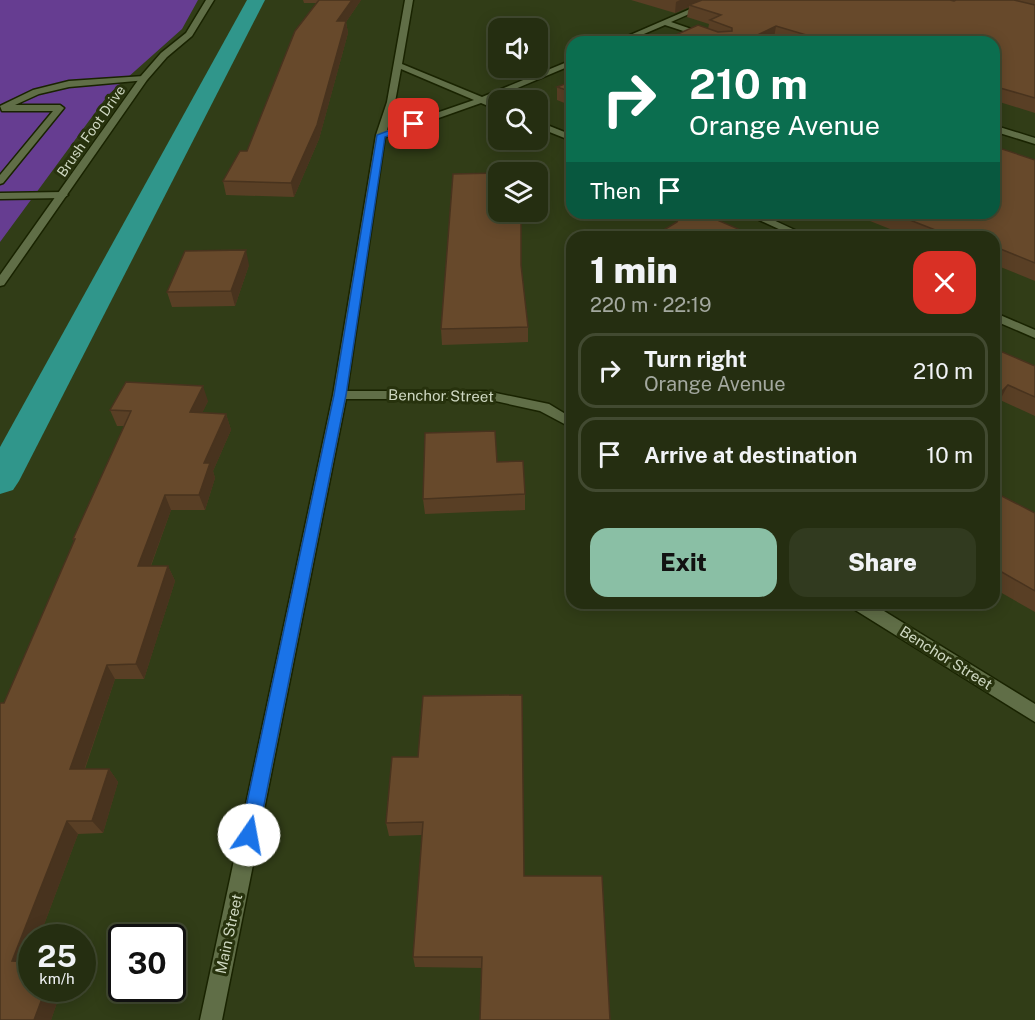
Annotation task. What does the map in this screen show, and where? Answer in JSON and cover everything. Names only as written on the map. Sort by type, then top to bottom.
[{"type":"street","name":"Brush Foot Drive","points":[[0,283],[144,78],[189,34],[210,0]]},
{"type":"street","name":"Main Street","points":[[211,1020],[340,395],[381,135],[391,102],[409,0]]},
{"type":"street","points":[[632,36],[717,0]]},
{"type":"street","points":[[664,22],[707,36]]},
{"type":"street","points":[[396,64],[488,103]]},
{"type":"street","points":[[381,135],[482,100],[566,65]]},
{"type":"street","points":[[1,109],[36,92],[69,84],[144,78]]},
{"type":"street","points":[[0,181],[60,108],[1,109]]},
{"type":"street","points":[[548,128],[566,136]]},
{"type":"street","points":[[1000,130],[1035,141]]},
{"type":"street","points":[[0,196],[63,195]]},
{"type":"street","points":[[763,219],[792,231]]},
{"type":"street","points":[[1000,319],[1035,334]]},
{"type":"street","name":"Benchor Street","points":[[340,395],[486,394],[544,407],[566,420]]},
{"type":"street","name":"Benchor Street","points":[[868,609],[1035,714]]},
{"type":"shaded area","points":[[0,0],[198,0],[182,29],[108,95],[0,242]]},
{"type":"building","points":[[319,0],[352,0],[337,21],[346,21],[317,125],[291,183],[223,181],[240,151],[247,151],[295,31]]},
{"type":"building","points":[[702,0],[1014,0],[1035,5],[1035,98],[1000,88],[1000,36],[810,36],[776,26],[755,36],[673,36],[698,25],[718,32],[732,31],[732,28],[710,20],[721,15],[689,5]]},
{"type":"building","points":[[566,83],[566,90],[557,87]]},
{"type":"building","points":[[1000,148],[1035,160],[1035,263],[1000,249],[1000,231],[938,231],[907,219],[1000,219]]},
{"type":"building","points":[[488,173],[488,222],[521,222],[521,265],[528,327],[441,329],[453,174]]},
{"type":"building","points":[[678,219],[715,219],[743,231],[662,231]]},
{"type":"building","points":[[246,250],[231,291],[167,292],[185,251]]},
{"type":"building","points":[[1000,351],[1035,366],[1035,397],[1008,385],[1002,391],[1000,390]]},
{"type":"building","points":[[126,382],[203,386],[190,412],[226,414],[204,463],[210,463],[199,495],[165,495],[138,566],[168,566],[136,664],[107,665],[70,769],[109,769],[92,821],[67,821],[27,924],[18,924],[18,946],[12,961],[18,961],[18,1002],[41,1002],[34,1020],[0,1020],[0,704],[4,703],[75,539],[73,539],[131,411],[110,410]]},
{"type":"building","points":[[495,431],[497,462],[523,461],[525,494],[423,499],[425,433]]},
{"type":"building","points":[[1000,495],[1035,513],[1035,591],[1000,571]]},
{"type":"building","points":[[522,695],[524,876],[602,876],[610,1020],[480,1020],[482,957],[413,957],[423,822],[386,823],[392,757],[418,757],[423,696]]},
{"type":"waterway","points":[[0,481],[256,0]]},
{"type":"route","points":[[249,835],[340,395],[381,135],[414,124]]}]
